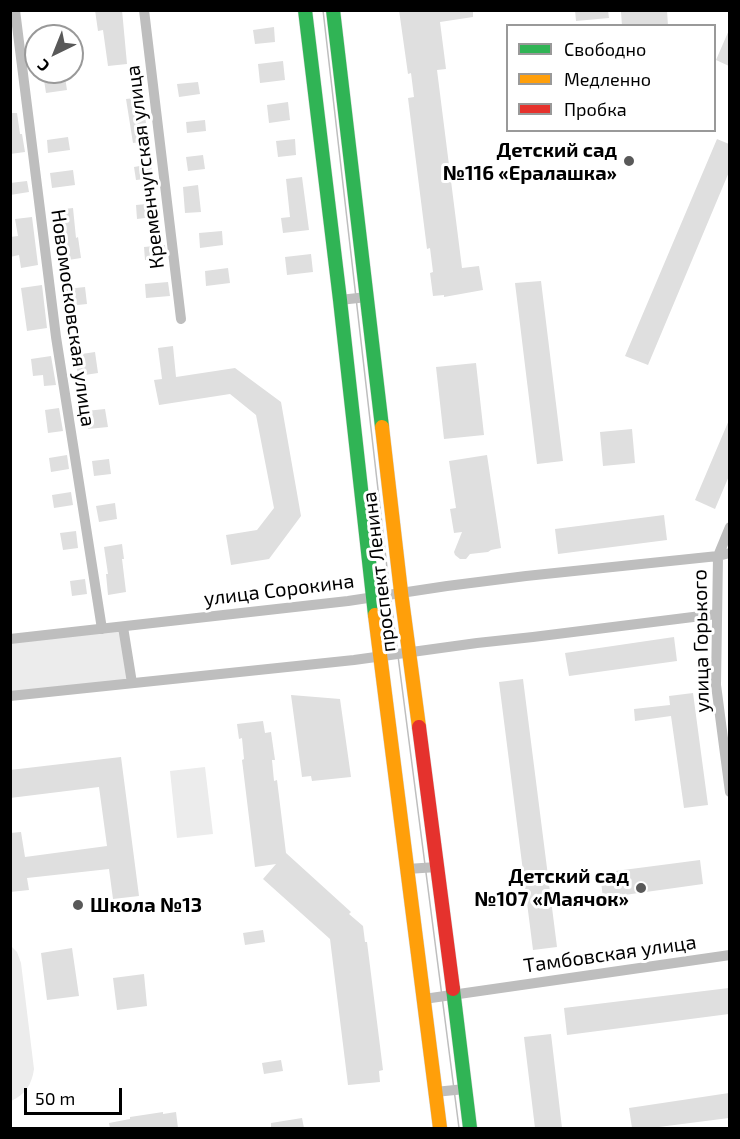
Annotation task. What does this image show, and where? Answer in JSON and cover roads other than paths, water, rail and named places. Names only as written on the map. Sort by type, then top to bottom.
[{"type":"main road","name":"проспект Ленина","points":[[305,10],[380,657],[440,1128]]},
{"type":"main road","name":"проспект Ленина","points":[[333,10],[401,592],[470,1128]]},
{"type":"street","name":"Новомосковская улица","points":[[15,10],[56,337],[102,629]]},
{"type":"street","name":"Кременчугская улица","points":[[144,10],[181,320]]},
{"type":"street","points":[[340,300],[367,297]]},
{"type":"street","name":"улица Горького","points":[[729,527],[718,556],[716,685],[729,788]]},
{"type":"street","name":"улица Сорокина","points":[[10,639],[348,601],[526,576],[729,553]]},
{"type":"street","points":[[10,696],[380,657],[717,614]]},
{"type":"street","points":[[123,627],[132,683]]},
{"type":"street","points":[[407,869],[437,867]]},
{"type":"street","name":"Тамбовская улица","points":[[424,999],[729,955]]},
{"type":"street","points":[[435,1092],[465,1089]]},
{"type":"tram line","points":[[323,10],[390,594],[459,1128]]},
{"type":"place","name":"Детский сад №116 «Ералашка»","points":[[629,161]]},
{"type":"place","name":"Детский сад №107 «Маячок»","points":[[641,888]]},
{"type":"place","name":"Школа №13","points":[[78,905]]}]
